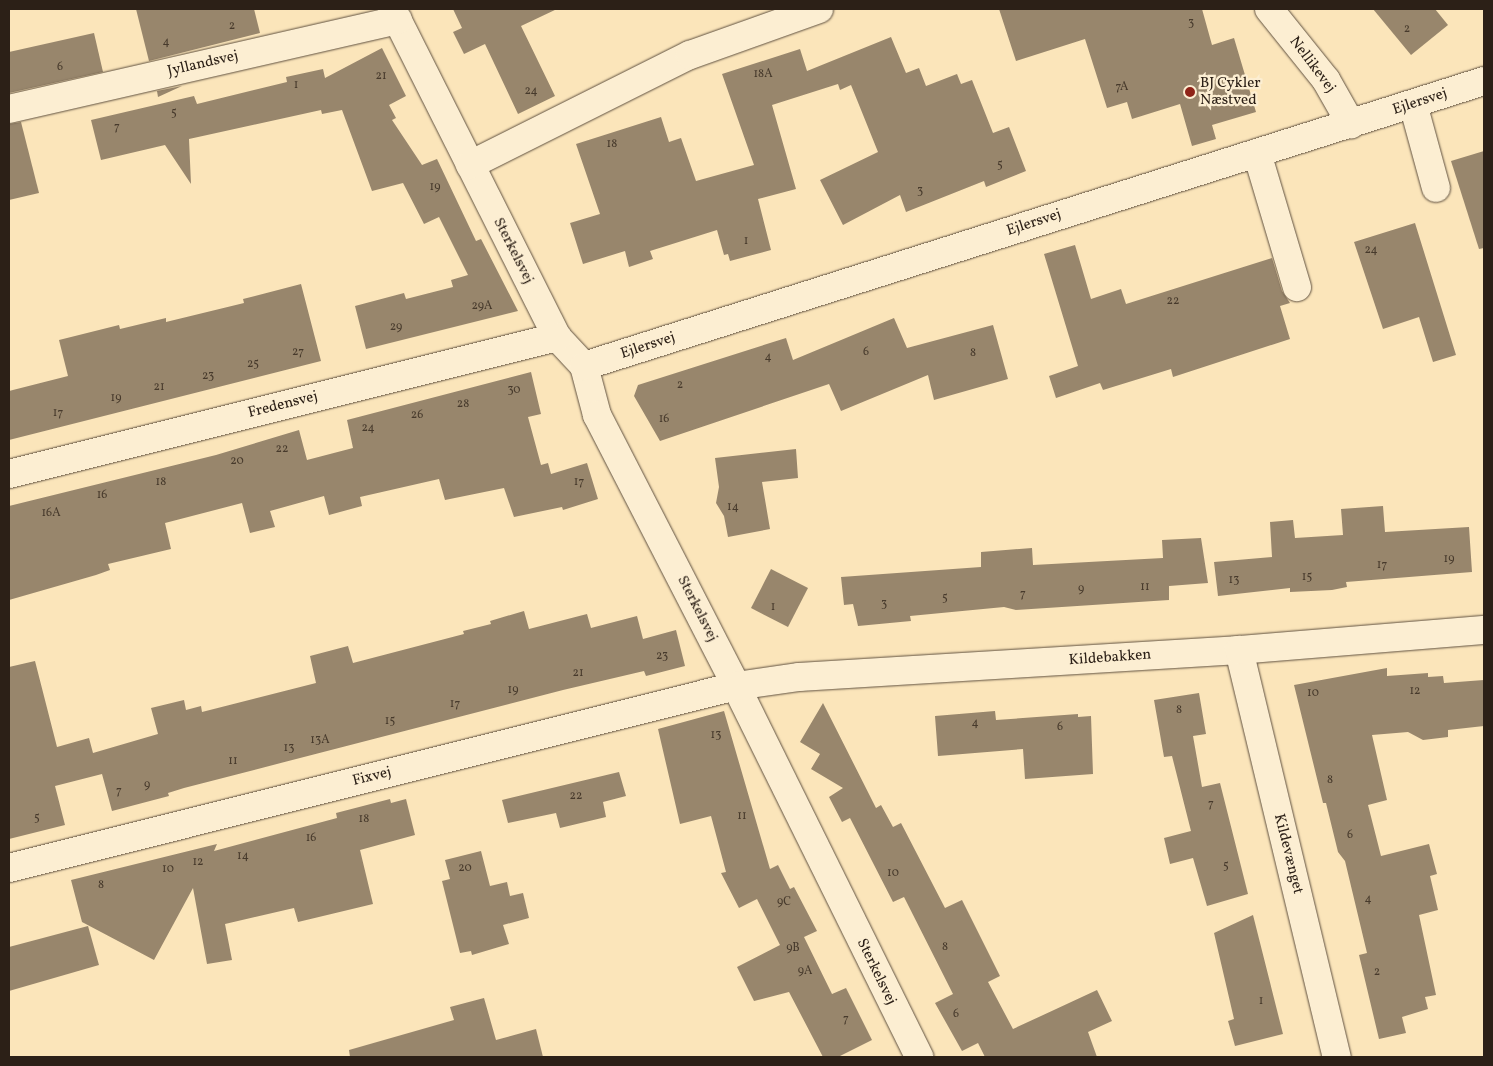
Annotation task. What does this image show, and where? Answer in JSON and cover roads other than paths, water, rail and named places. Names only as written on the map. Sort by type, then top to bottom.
[{"type":"street","points":[[470,166],[690,55],[819,9]]},
{"type":"street","name":"Nellikevej","points":[[1269,9],[1326,80],[1351,124]]},
{"type":"street","name":"Sterkelsvej","points":[[395,14],[557,337],[584,366],[597,415],[736,686],[919,1057]]},
{"type":"street","name":"Jyllandsvej","points":[[9,108],[395,14]]},
{"type":"street","name":"Ejlersvej","points":[[584,366],[1484,81]]},
{"type":"street","points":[[1412,104],[1436,188]]},
{"type":"street","points":[[1257,152],[1298,287]]},
{"type":"street","name":"Fredensvej","points":[[9,474],[557,337]]},
{"type":"street","name":"Kildebakken","points":[[736,686],[799,677],[1238,650],[1484,630]]},
{"type":"street","name":"Kildevænget","points":[[1238,650],[1337,1057]]},
{"type":"street","name":"Fixvej","points":[[9,868],[736,686]]},
{"type":"place","name":"BJ Cykler Næstved","points":[[1190,92]]}]
